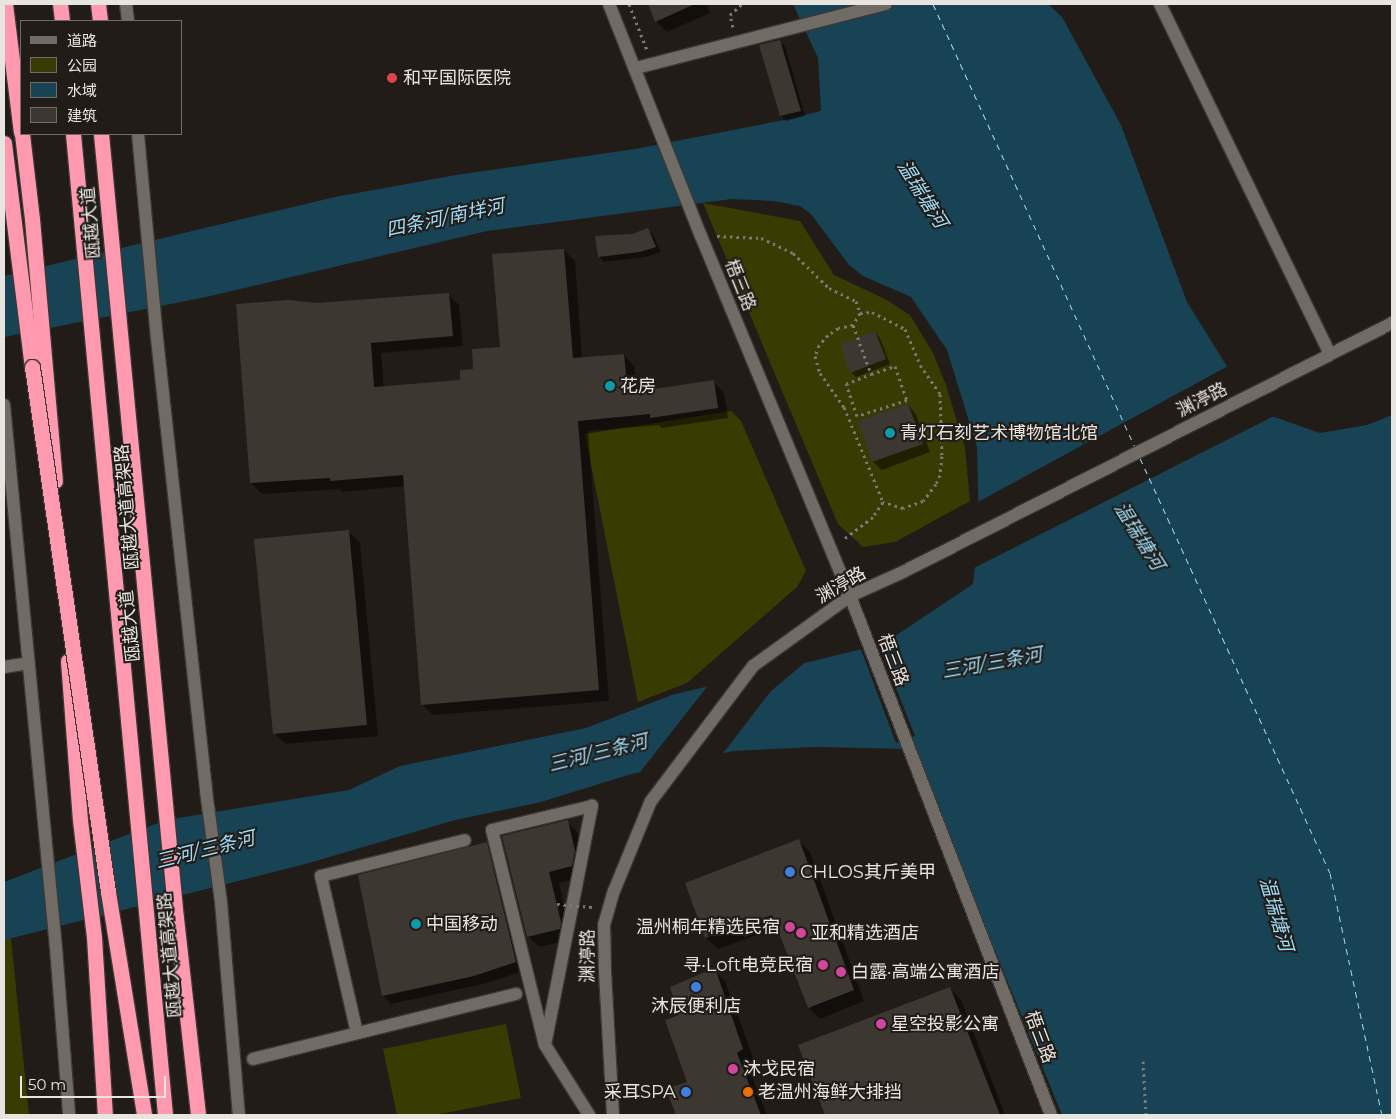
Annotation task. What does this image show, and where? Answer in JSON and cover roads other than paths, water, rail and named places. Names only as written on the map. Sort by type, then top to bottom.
[{"type":"highway","points":[[5,4],[20,125]]},
{"type":"highway","points":[[60,4],[62,20]]},
{"type":"highway","points":[[88,4],[90,20]]},
{"type":"highway","points":[[98,4],[100,20]]},
{"type":"highway","points":[[21,135],[46,358],[80,820],[94,937],[105,1115]]},
{"type":"highway","name":"瓯越大道高架路","points":[[73,135],[165,1115]]},
{"type":"highway","name":"瓯越大道","points":[[101,135],[176,918],[198,1115]]},
{"type":"highway","name":"瓯越大道高架路","points":[[111,135],[204,1115]]},
{"type":"highway","points":[[4,143],[35,386],[108,892],[144,1115]]},
{"type":"street","points":[[126,4],[128,20]]},
{"type":"street","points":[[609,4],[636,68],[886,4]]},
{"type":"street","points":[[1160,4],[1330,354]]},
{"type":"street","name":"梧三路","points":[[636,68],[701,236],[850,596],[1052,1115]]},
{"type":"street","points":[[138,135],[157,338],[206,791],[221,902],[240,1115]]},
{"type":"street","name":"渊渟路","points":[[613,1115],[604,971],[604,925],[614,891],[651,801],[753,666],[850,596],[905,571],[1392,323]]},
{"type":"street","points":[[4,405],[56,948],[69,1115]]},
{"type":"street","points":[[4,667],[29,663]]},
{"type":"street","points":[[545,1045],[592,806],[492,830],[545,1045],[589,1115]]},
{"type":"street","points":[[357,1033],[320,876],[465,840]]},
{"type":"street","points":[[253,1059],[516,994]]},
{"type":"water","points":[[793,4],[1048,4],[1062,17],[1121,125],[1187,302],[1254,410],[1320,433],[1367,425],[1392,415],[1392,1115],[1062,1115],[913,749],[815,747],[733,751],[628,775],[541,802],[455,820],[309,863],[4,940],[4,882],[166,820],[349,790],[400,766],[586,728],[672,695],[883,644],[973,584],[979,530],[977,447],[947,350],[911,297],[863,276],[849,265],[811,214],[800,206],[774,201],[732,199],[487,231],[206,297],[4,337],[4,276],[335,197],[456,175],[635,149],[821,111],[818,58]]},
{"type":"place","name":"和平国际医院","points":[[392,78]]},
{"type":"place","name":"花房","points":[[610,386]]},
{"type":"place","name":"青灯石刻艺术博物馆北馆","points":[[890,433]]},
{"type":"place","name":"CHLOS其斤美甲","points":[[790,872]]},
{"type":"place","name":"中国移动","points":[[416,924]]},
{"type":"place","name":"温州桐年精选民宿","points":[[790,927]]},
{"type":"place","name":"亚和精选酒店","points":[[801,933]]},
{"type":"place","name":"寻·Loft电竞民宿","points":[[823,965]]},
{"type":"place","name":"白露·高端公寓酒店","points":[[841,972]]},
{"type":"place","name":"沐辰便利店","points":[[696,987]]},
{"type":"place","name":"星空投影公寓","points":[[881,1024]]},
{"type":"place","name":"沐戈民宿","points":[[733,1069]]},
{"type":"place","name":"采耳SPA","points":[[686,1092]]},
{"type":"place","name":"老温州海鲜大排挡","points":[[748,1092]]},
{"type":"water label","name":"温瑞塘河","points":[[922,194]]},
{"type":"water label","name":"四条河/南垟河","points":[[445,218]]},
{"type":"water label","name":"温瑞塘河","points":[[1139,536]]},
{"type":"water label","name":"三河/三条河","points":[[992,663]]},
{"type":"water label","name":"三河/三条河","points":[[598,753]]},
{"type":"water label","name":"三河/三条河","points":[[205,850]]},
{"type":"water label","name":"温瑞塘河","points":[[1276,914]]}]
